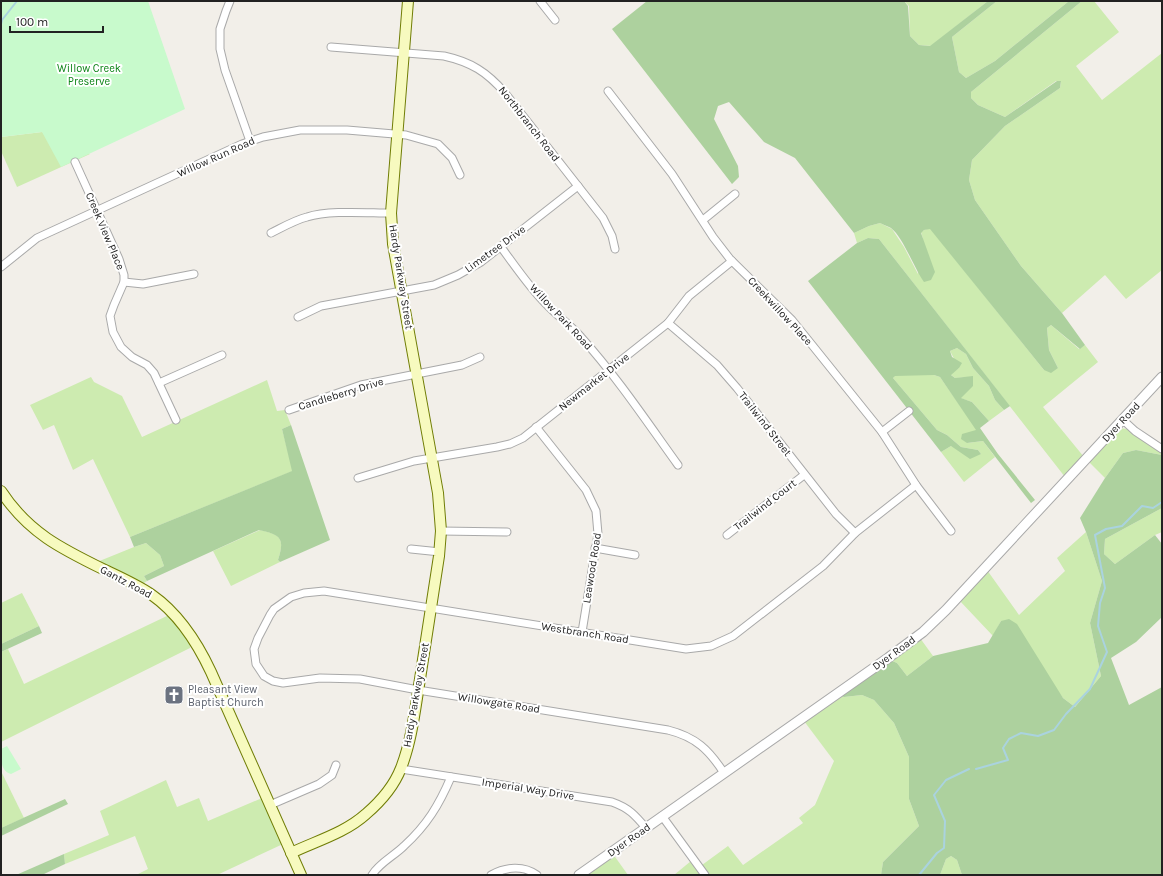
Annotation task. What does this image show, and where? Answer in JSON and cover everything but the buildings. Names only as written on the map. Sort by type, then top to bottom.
[{"type":"main road","name":"Hardy Parkway Street","points":[[291,853],[357,822],[383,797],[391,787],[401,769],[411,731],[440,552],[441,531],[438,493],[393,244],[391,213],[408,1]]},
{"type":"main road","name":"Gantz Road","points":[[1,491],[24,521],[44,537],[63,550],[144,590],[161,602],[181,623],[199,648],[211,672],[301,875]]},
{"type":"street","points":[[230,1],[220,29],[221,54],[225,70],[250,141]]},
{"type":"street","points":[[540,1],[554,20]]},
{"type":"street","name":"Northbranch Road","points":[[331,47],[444,56],[457,59],[484,72],[496,82],[505,93],[603,218],[612,236],[614,249]]},
{"type":"street","name":"Creekwillow Place","points":[[608,91],[672,174],[713,237],[732,262],[752,279],[792,320],[882,432],[916,485],[951,531]]},
{"type":"street","name":"Willow Run Road","points":[[1,267],[37,238],[250,141],[286,132],[311,129],[406,134],[438,144],[452,158],[460,175]]},
{"type":"street","name":"Creek View Place","points":[[75,162],[119,259],[124,276],[124,282],[110,316],[113,332],[121,347],[132,357],[146,365],[154,373],[176,420]]},
{"type":"street","name":"Limetree Drive","points":[[298,317],[321,306],[434,285],[453,278],[470,270],[578,186]]},
{"type":"street","points":[[703,220],[735,194]]},
{"type":"street","points":[[271,233],[296,220],[309,216],[324,214],[391,213]]},
{"type":"street","name":"Willow Park Road","points":[[501,247],[546,304],[572,327],[608,370],[678,465]]},
{"type":"street","name":"Newmarket Drive","points":[[358,478],[414,461],[510,444],[523,438],[668,322],[689,296],[732,262]]},
{"type":"street","points":[[124,282],[143,284],[194,274]]},
{"type":"street","name":"Trailwind Street","points":[[668,322],[716,365],[737,388],[804,475],[836,514],[855,533]]},
{"type":"street","points":[[159,383],[222,355]]},
{"type":"street","name":"Candleberry Drive","points":[[288,410],[361,385],[462,364],[480,357]]},
{"type":"street","name":"Dyer Road","points":[[579,875],[924,632],[1162,377]]},
{"type":"street","points":[[882,432],[909,411]]},
{"type":"street","points":[[1123,420],[1135,431],[1162,449]]},
{"type":"street","name":"Leawood Road","points":[[536,427],[586,490],[596,511],[598,534],[582,632]]},
{"type":"street","name":"Trailwind Court","points":[[727,535],[804,475]]},
{"type":"street","name":"Westbranch Road","points":[[260,672],[256,664],[254,649],[256,641],[266,620],[274,609],[291,597],[304,592],[324,590],[686,649],[702,648],[718,644],[733,636],[823,566],[855,533],[916,485]]},
{"type":"street","points":[[441,531],[507,532]]},
{"type":"street","points":[[596,548],[635,555]]},
{"type":"street","points":[[411,549],[440,552]]},
{"type":"street","name":"Willowgate Road","points":[[260,672],[268,679],[278,682],[320,678],[360,679],[418,690],[675,732],[695,740],[705,748],[715,759],[724,773]]},
{"type":"street","points":[[270,805],[318,784],[332,775],[336,765]]},
{"type":"street","name":"Imperial Way Drive","points":[[401,769],[612,802],[628,809],[646,828]]},
{"type":"street","points":[[372,875],[417,833],[433,814],[451,777]]},
{"type":"street","points":[[662,816],[705,875]]},
{"type":"street","points":[[491,875],[502,870],[512,868],[533,872],[537,875]]},
{"type":"green space","name":"Willow Creek Preserve","points":[[1,1],[148,1],[185,109],[61,167],[42,132],[1,137]]},
{"type":"green space","points":[[647,1],[904,1],[908,6],[910,36],[919,45],[930,46],[988,1],[997,1],[952,37],[959,72],[966,78],[995,61],[1069,1],[1082,1],[971,92],[971,98],[978,105],[1005,117],[1057,81],[1061,81],[1060,88],[1005,126],[972,160],[969,180],[975,200],[1021,266],[1062,313],[1085,345],[1080,349],[1051,325],[1047,328],[1049,350],[1058,368],[1051,373],[1044,370],[930,229],[924,230],[921,233],[935,272],[931,280],[924,282],[900,238],[891,228],[880,223],[854,233],[795,158],[764,142],[729,102],[718,106],[714,119],[738,166],[739,177],[732,184],[612,29]]},
{"type":"green space","points":[[904,1],[988,1],[931,46],[919,45],[910,36],[909,6]]},
{"type":"green space","points":[[997,1],[1069,1],[995,61],[966,78],[959,72],[952,37]]},
{"type":"green space","points":[[1082,1],[1094,1],[1119,32],[1076,66],[1102,100],[1162,53],[1162,270],[1126,299],[1105,275],[1062,313],[1021,266],[975,200],[969,180],[972,160],[1005,126],[1060,88],[1061,82],[1056,81],[1005,117],[978,105],[971,98],[971,92]]},
{"type":"green space","points":[[42,132],[90,154],[17,187],[1,151],[1,137]]},
{"type":"green space","points":[[880,223],[892,229],[904,247],[918,274],[923,239],[921,232],[930,228],[1044,370],[1058,368],[1049,350],[1047,328],[1051,325],[1079,349],[1085,345],[1098,362],[1043,407],[1084,457],[1065,477],[879,239],[868,238],[857,243],[854,233]]},
{"type":"green space","points":[[868,238],[879,239],[1010,406],[1004,410],[995,400],[989,386],[973,368],[966,354],[957,348],[950,351],[952,357],[962,363],[951,375],[955,378],[973,376],[973,386],[961,398],[972,402],[989,421],[980,428],[998,454],[1035,500],[1031,503],[983,441],[967,443],[961,439],[962,434],[976,430],[940,377],[934,375],[895,376],[893,378],[937,430],[947,435],[961,447],[978,450],[981,454],[970,459],[951,446],[941,452],[808,281],[857,243]]},
{"type":"green space","points":[[957,348],[966,354],[973,368],[989,386],[995,400],[1004,410],[989,421],[972,402],[960,398],[973,377],[955,378],[950,374],[959,368],[950,351]]},
{"type":"green space","points":[[895,375],[934,375],[940,377],[977,430],[967,443],[983,441],[995,457],[964,482],[941,452],[951,446],[981,454],[978,450],[961,447],[947,435],[937,430],[893,378]]},
{"type":"green space","points":[[91,377],[94,382],[122,396],[142,437],[267,380],[277,411],[285,410],[291,425],[282,429],[293,471],[130,537],[93,459],[73,470],[54,425],[43,430],[30,405]]},
{"type":"green space","points":[[291,425],[330,540],[280,562],[278,560],[281,542],[277,536],[259,530],[147,581],[144,576],[164,566],[160,555],[146,543],[134,547],[130,537],[292,471],[282,429]]},
{"type":"green space","points":[[1120,428],[1127,429],[1162,452],[1162,455],[1136,450],[1123,453],[1105,478],[1088,461]]},
{"type":"green space","points":[[1136,450],[1162,455],[1162,508],[1105,539],[1104,554],[1115,564],[1155,535],[1162,544],[1162,617],[1136,642],[1111,658],[1129,705],[1162,687],[1162,875],[962,875],[957,860],[951,856],[946,859],[940,875],[881,875],[883,862],[919,826],[909,799],[909,757],[894,723],[874,700],[862,695],[841,696],[890,660],[897,663],[907,676],[933,656],[988,643],[1001,621],[1009,619],[1017,624],[1063,698],[1075,707],[1101,676],[1090,623],[1102,581],[1080,518],[1105,478],[1123,453]]},
{"type":"green space","points":[[1162,508],[1162,532],[1155,535],[1115,564],[1104,554],[1105,539]]},
{"type":"green space","points":[[260,530],[273,534],[280,539],[281,547],[278,560],[280,562],[231,586],[213,551]]},
{"type":"green space","points":[[1086,532],[1102,581],[1090,623],[1101,676],[1075,707],[1063,698],[1001,621],[993,636],[959,600],[987,570],[1019,615],[1065,571],[1057,558]]},
{"type":"green space","points":[[146,543],[160,555],[164,566],[144,576],[147,581],[141,585],[97,562],[134,547]]},
{"type":"green space","points":[[22,593],[39,626],[1,644],[1,603]]},
{"type":"green space","points":[[169,615],[191,643],[190,648],[1,742],[1,652],[8,649],[24,684]]},
{"type":"green space","points":[[39,626],[42,633],[1,652],[1,644]]},
{"type":"green space","points":[[920,638],[933,656],[907,676],[897,663],[890,660]]},
{"type":"green space","points":[[862,695],[874,700],[894,723],[909,757],[909,799],[919,826],[883,862],[881,875],[709,875],[702,865],[728,846],[743,865],[803,823],[799,818],[815,805],[834,761],[804,721],[841,696]]},
{"type":"green space","points":[[7,746],[21,769],[11,774],[5,770],[1,760],[1,749]]},
{"type":"green space","points":[[1,771],[24,818],[1,828]]},
{"type":"green space","points":[[166,780],[177,807],[199,798],[208,821],[262,798],[283,844],[217,875],[136,875],[148,869],[135,836],[65,864],[64,854],[109,835],[100,811]]},
{"type":"green space","points":[[65,799],[68,804],[1,836],[1,828]]},
{"type":"green space","points":[[64,854],[65,864],[42,875],[16,875]]},
{"type":"green space","points":[[613,854],[628,875],[590,875],[589,873]]},
{"type":"green space","points":[[951,856],[957,860],[962,875],[940,875],[946,859]]},
{"type":"green space","points":[[691,861],[702,875],[674,875]]},
{"type":"waterway","points":[[1,24],[2,20],[17,1]]},
{"type":"waterway","points":[[1162,485],[1162,497]]},
{"type":"waterway","points":[[976,769],[1008,760],[1003,748],[1009,739],[1021,733],[1038,736],[1054,730],[1066,714],[1090,689],[1107,652],[1098,626],[1100,603],[1105,588],[1095,535],[1106,529],[1122,526],[1142,506],[1153,508],[1162,502]]},
{"type":"waterway","points":[[919,875],[937,853],[944,848],[945,821],[934,795],[946,780],[969,769]]},
{"type":"place","name":"Pleasant View Baptist Church","points":[[174,695]]}]
